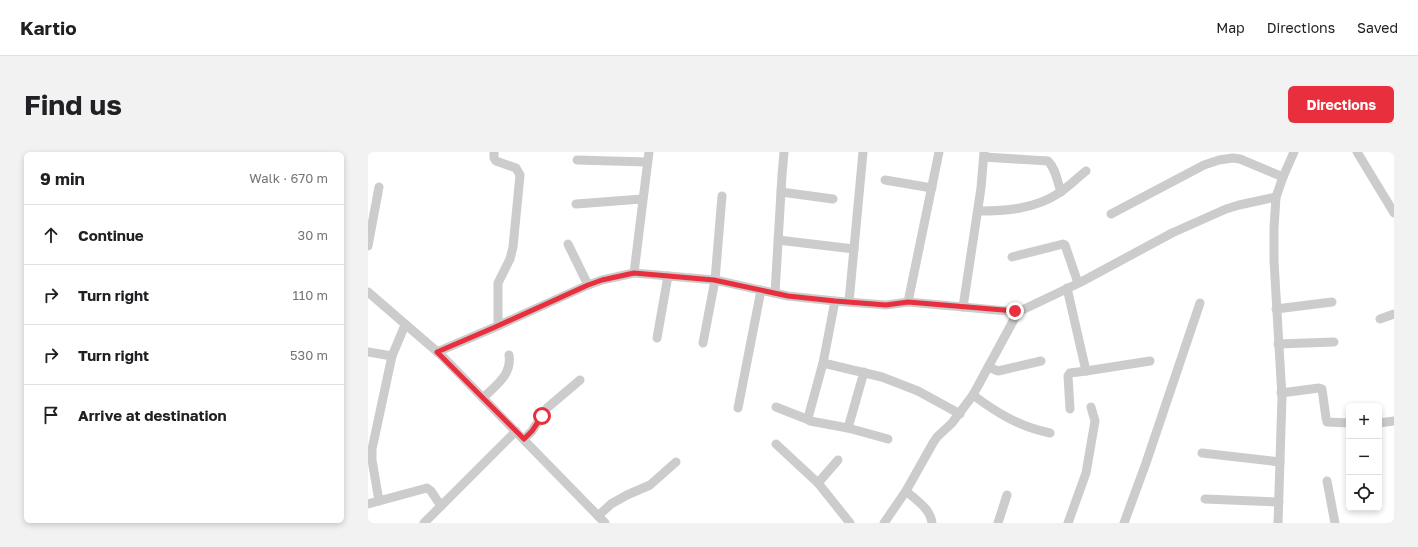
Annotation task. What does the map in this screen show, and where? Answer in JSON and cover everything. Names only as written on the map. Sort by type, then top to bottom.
[{"type":"street","points":[[494,152],[494,158],[496,161],[516,168],[520,175],[513,247],[510,259],[498,283],[498,326]]},
{"type":"street","points":[[634,273],[648,152]]},
{"type":"street","points":[[775,293],[784,152]]},
{"type":"street","points":[[849,302],[862,152]]},
{"type":"street","points":[[908,302],[939,152]]},
{"type":"street","points":[[1278,523],[1281,393],[1276,309],[1274,228],[1276,198],[1294,152]]},
{"type":"street","points":[[1357,152],[1394,213]]},
{"type":"street","points":[[963,307],[978,211],[984,155],[1048,161],[1056,174],[1060,192]]},
{"type":"street","points":[[1111,214],[1201,167],[1219,160],[1233,158],[1240,159],[1283,177]]},
{"type":"street","points":[[577,160],[647,162]]},
{"type":"street","points":[[978,211],[1002,211],[1047,200],[1060,192],[1086,171]]},
{"type":"street","points":[[885,180],[932,188]]},
{"type":"street","points":[[368,246],[379,188]]},
{"type":"street","points":[[781,192],[833,200]]},
{"type":"street","points":[[703,343],[714,280],[722,196]]},
{"type":"street","points":[[437,352],[588,285],[602,280],[634,273],[714,280],[775,293],[835,301],[886,305],[908,302],[1018,312],[1078,283],[1172,233],[1226,209],[1276,198]]},
{"type":"street","points":[[576,204],[642,199]]},
{"type":"street","points":[[778,240],[854,249]]},
{"type":"street","points":[[568,244],[588,285]]},
{"type":"street","points":[[1012,258],[1062,244],[1066,245],[1078,283]]},
{"type":"street","points":[[656,338],[668,276]]},
{"type":"street","points":[[1067,288],[1086,371]]},
{"type":"street","points":[[738,408],[761,290]]},
{"type":"street","points":[[368,292],[437,352],[605,523]]},
{"type":"street","points":[[809,420],[808,418],[823,363],[835,301]]},
{"type":"street","points":[[1276,309],[1332,302]]},
{"type":"street","points":[[1124,523],[1146,463],[1200,303]]},
{"type":"street","points":[[884,523],[906,491],[932,443],[960,414],[973,395],[1018,312]]},
{"type":"street","points":[[1380,319],[1394,314]]},
{"type":"street","points":[[378,501],[372,460],[371,440],[392,356],[405,325]]},
{"type":"street","points":[[1278,344],[1334,342]]},
{"type":"street","points":[[368,352],[392,356]]},
{"type":"street","points":[[483,398],[508,372],[510,361],[509,355]]},
{"type":"street","points":[[988,367],[998,371],[1041,361]]},
{"type":"street","points":[[1070,409],[1068,376],[1070,373],[1150,361]]},
{"type":"street","points":[[823,363],[882,377],[918,391],[960,414]]},
{"type":"street","points":[[848,428],[864,372]]},
{"type":"street","points":[[524,439],[535,428],[548,408],[580,380]]},
{"type":"street","points":[[1281,393],[1319,388],[1322,389],[1327,422],[1346,423]]},
{"type":"street","points":[[973,395],[993,410],[1014,422],[1035,430],[1050,433]]},
{"type":"street","points":[[776,407],[809,420],[848,428],[888,439]]},
{"type":"street","points":[[1068,523],[1086,473],[1095,420],[1091,407]]},
{"type":"street","points":[[1382,423],[1394,421]]},
{"type":"street","points":[[424,523],[516,432]]},
{"type":"street","points":[[776,444],[818,483],[850,523]]},
{"type":"street","points":[[1202,453],[1280,462]]},
{"type":"street","points":[[818,483],[838,460]]},
{"type":"street","points":[[598,516],[611,504],[627,495],[650,486],[676,462]]},
{"type":"street","points":[[1327,481],[1335,523]]},
{"type":"street","points":[[368,504],[427,488],[431,491],[441,506]]},
{"type":"street","points":[[906,491],[927,509],[932,517],[932,523]]},
{"type":"street","points":[[998,523],[1007,495]]},
{"type":"street","points":[[1205,499],[1279,502]]},
{"type":"route","points":[[542,416],[537,425],[524,439],[437,352],[588,285],[602,280],[634,273],[714,280],[788,296],[835,301],[886,305],[908,302],[1015,311]]}]
